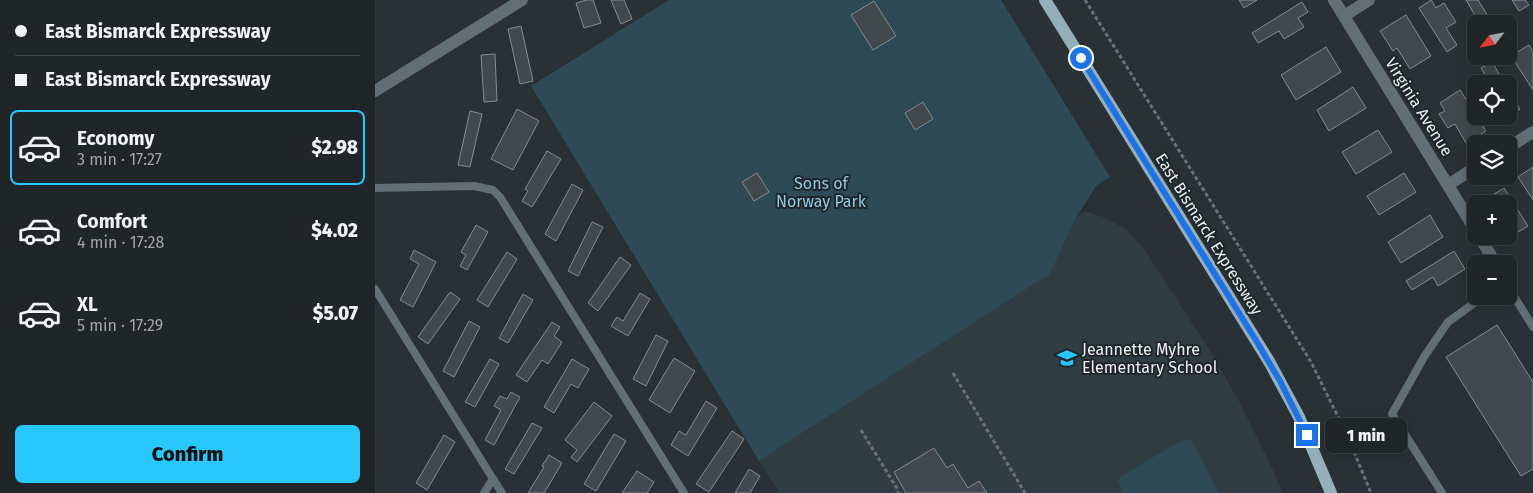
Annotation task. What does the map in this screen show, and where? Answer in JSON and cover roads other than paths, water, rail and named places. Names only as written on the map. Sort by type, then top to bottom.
[{"type":"main road","name":"East Bismarck Expressway","points":[[1045,0],[1270,363],[1299,418],[1331,493]]},
{"type":"street","points":[[375,91],[521,0]]},
{"type":"street","name":"Virginia Avenue","points":[[1334,0],[1467,216]]},
{"type":"street","points":[[1344,16],[1369,0]]},
{"type":"street","points":[[1517,142],[1533,132]]},
{"type":"street","points":[[1448,185],[1467,173]]},
{"type":"lane","points":[[375,188],[474,186],[493,190],[501,197],[684,493]]},
{"type":"lane","points":[[375,289],[502,493]]},
{"type":"lane","points":[[1517,301],[1533,327]]},
{"type":"lane","points":[[1442,493],[1392,414],[1424,357],[1449,322],[1472,305]]},
{"type":"lane","points":[[484,493],[493,479]]},
{"type":"place","name":"Jeannette Myhre Elementary School","points":[[1067,358]]},
{"type":"park label","name":"Sons of Norway Park","points":[[821,192]]}]
